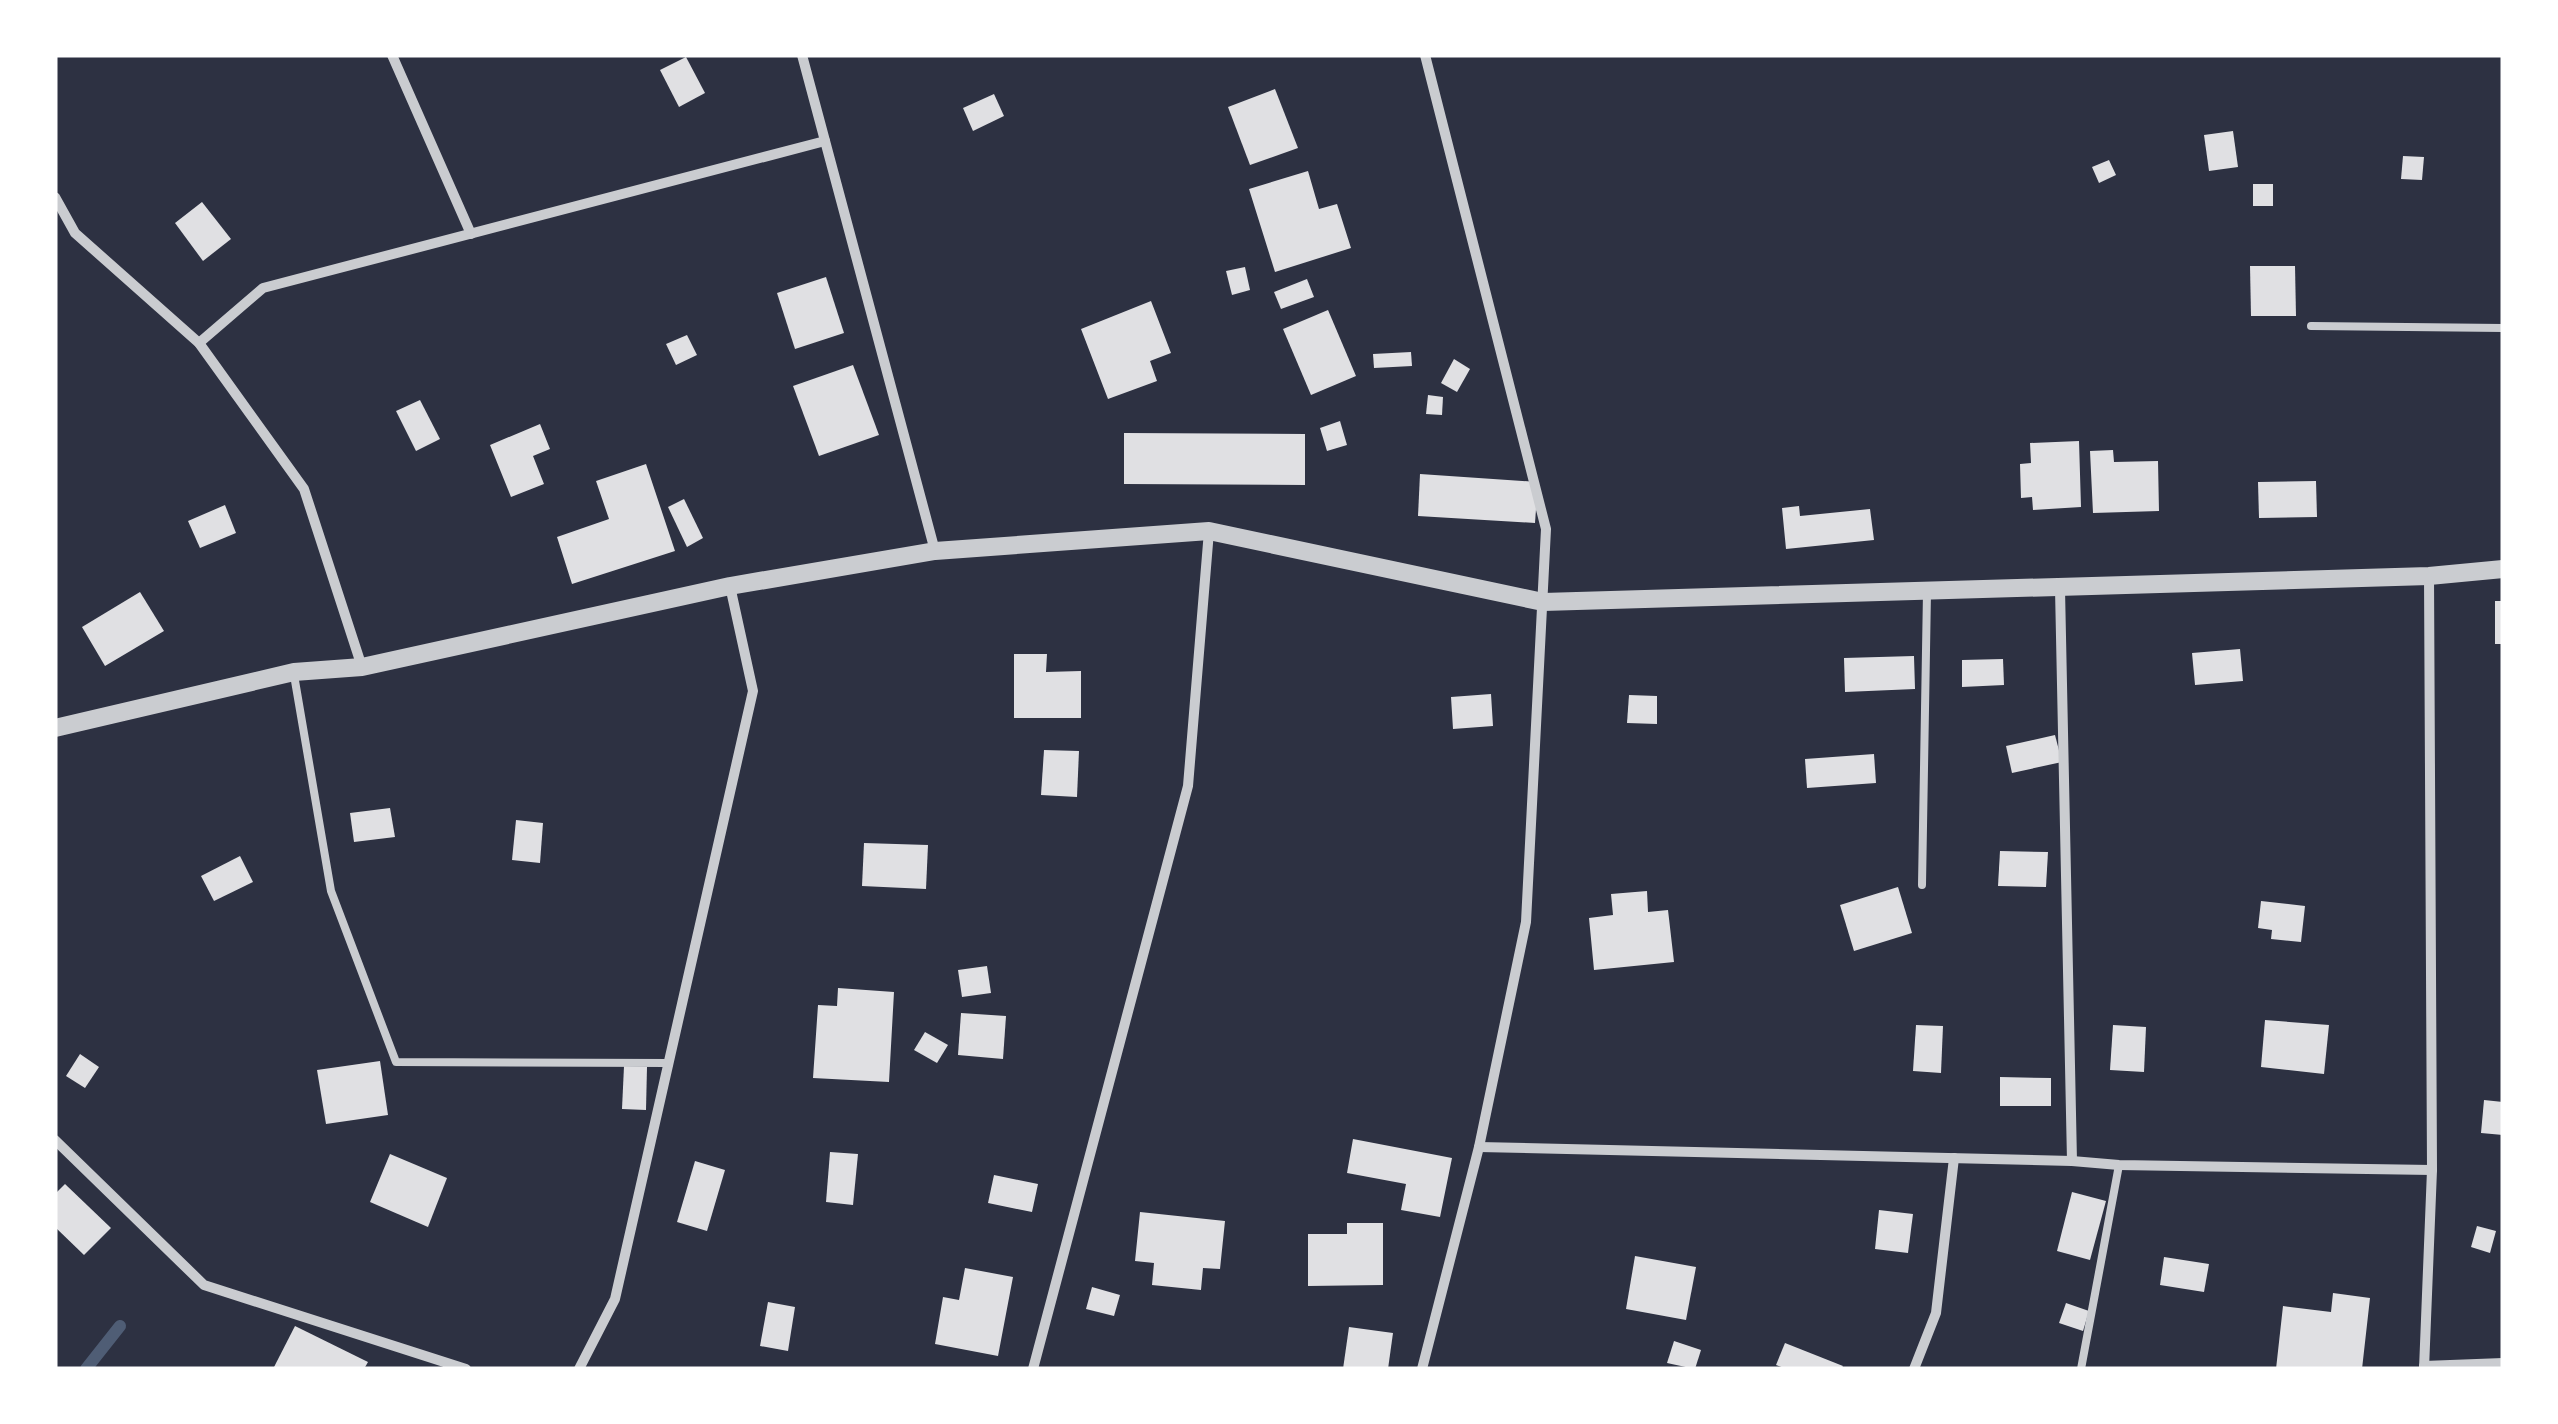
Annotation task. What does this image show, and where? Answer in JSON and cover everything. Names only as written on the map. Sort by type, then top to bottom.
[{"type":"street","points":[[392,55],[471,234]]},
{"type":"street","points":[[802,55],[935,551]]},
{"type":"street","points":[[1422,1369],[1480,1147],[1526,922],[1546,529],[1424,55]]},
{"type":"street","points":[[199,343],[263,288],[825,142]]},
{"type":"street","points":[[55,197],[76,233],[199,343],[304,489],[362,667]]},
{"type":"street","points":[[1033,1369],[1188,786],[1209,531]]},
{"type":"street","points":[[55,728],[294,672],[362,667],[730,586],[935,551],[1209,531],[1543,602],[2429,576],[2503,569]]},
{"type":"street","points":[[2429,576],[2432,1170],[2424,1368],[2503,1363]]},
{"type":"street","points":[[579,1369],[615,1299],[753,691],[730,586]]},
{"type":"street","points":[[2060,588],[2072,1161]]},
{"type":"street","points":[[55,1140],[204,1285],[466,1369]]},
{"type":"street","points":[[1480,1147],[2432,1170]]},
{"type":"street","points":[[1914,1369],[1936,1313],[1954,1158]]},
{"type":"lane","points":[[2311,326],[2503,328]]},
{"type":"lane","points":[[1922,885],[1926,592]]},
{"type":"lane","points":[[294,672],[330,891],[396,1062],[669,1064]]},
{"type":"lane","points":[[2081,1369],[2120,1165]]},
{"type":"building","points":[[686,57],[705,93],[679,107],[660,70]]},
{"type":"building","points":[[1275,89],[1298,148],[1250,165],[1228,107]]},
{"type":"building","points":[[994,94],[1004,116],[973,131],[963,108]]},
{"type":"building","points":[[2233,131],[2238,167],[2209,171],[2204,135]]},
{"type":"building","points":[[2403,156],[2424,157],[2422,180],[2401,179]]},
{"type":"building","points":[[2109,160],[2116,175],[2099,183],[2092,167]]},
{"type":"building","points":[[1308,171],[1319,209],[1337,204],[1351,248],[1275,272],[1249,189]]},
{"type":"building","points":[[2253,184],[2273,184],[2273,206],[2253,206]]},
{"type":"building","points":[[202,202],[231,239],[203,261],[175,223]]},
{"type":"building","points":[[2250,266],[2295,266],[2296,316],[2251,316]]},
{"type":"building","points":[[1245,267],[1250,290],[1232,295],[1226,271]]},
{"type":"building","points":[[826,277],[844,333],[795,349],[777,293]]},
{"type":"building","points":[[1307,279],[1314,297],[1281,309],[1274,292]]},
{"type":"building","points":[[1151,301],[1171,353],[1150,361],[1157,381],[1108,399],[1081,329]]},
{"type":"building","points":[[1328,310],[1356,376],[1311,395],[1283,329]]},
{"type":"building","points":[[687,335],[697,355],[676,365],[666,344]]},
{"type":"building","points":[[1411,352],[1412,366],[1374,368],[1373,354]]},
{"type":"building","points":[[1454,359],[1470,369],[1457,392],[1441,383]]},
{"type":"building","points":[[853,365],[879,435],[819,456],[793,386]]},
{"type":"building","points":[[1428,395],[1443,397],[1442,415],[1426,414]]},
{"type":"building","points":[[420,400],[440,439],[416,451],[396,411]]},
{"type":"building","points":[[1340,421],[1347,445],[1327,451],[1320,428]]},
{"type":"building","points":[[540,424],[550,449],[533,456],[544,484],[511,497],[490,445]]},
{"type":"building","points":[[1124,433],[1305,434],[1305,485],[1124,484]]},
{"type":"building","points":[[2079,441],[2081,507],[2033,510],[2032,497],[2021,498],[2020,464],[2031,463],[2030,443]]},
{"type":"building","points":[[2113,450],[2114,462],[2158,461],[2159,511],[2093,513],[2090,451]]},
{"type":"building","points":[[646,464],[675,551],[572,584],[557,537],[609,519],[596,481]]},
{"type":"building","points":[[1420,474],[1538,482],[1535,523],[1418,516]]},
{"type":"building","points":[[2316,481],[2317,517],[2259,518],[2258,482]]},
{"type":"building","points":[[684,499],[703,538],[687,547],[668,507]]},
{"type":"building","points":[[225,505],[236,533],[200,548],[188,521]]},
{"type":"building","points":[[1799,506],[1800,516],[1870,509],[1874,540],[1786,549],[1782,508]]},
{"type":"building","points":[[140,592],[164,631],[105,666],[82,627]]},
{"type":"building","points":[[2495,601],[2503,601],[2503,644],[2495,644]]},
{"type":"building","points":[[2240,649],[2243,681],[2195,685],[2192,653]]},
{"type":"building","points":[[1014,654],[1047,654],[1046,672],[1081,671],[1081,718],[1014,718]]},
{"type":"building","points":[[1914,656],[1915,689],[1845,692],[1844,658]]},
{"type":"building","points":[[2003,659],[2004,685],[1962,687],[1962,660]]},
{"type":"building","points":[[1491,694],[1493,726],[1453,729],[1451,697]]},
{"type":"building","points":[[1629,695],[1657,696],[1657,724],[1627,723]]},
{"type":"building","points":[[2055,735],[2062,762],[2012,773],[2006,746]]},
{"type":"building","points":[[1044,750],[1079,751],[1077,797],[1041,795]]},
{"type":"building","points":[[1874,754],[1876,783],[1807,788],[1805,759]]},
{"type":"building","points":[[390,808],[395,837],[354,842],[350,813]]},
{"type":"building","points":[[516,820],[543,823],[540,863],[512,860]]},
{"type":"building","points":[[864,843],[928,845],[926,889],[862,886]]},
{"type":"building","points":[[2000,851],[2048,852],[2046,887],[1998,886]]},
{"type":"building","points":[[240,856],[253,882],[214,901],[201,876]]},
{"type":"building","points":[[1898,887],[1912,933],[1854,951],[1840,905]]},
{"type":"building","points":[[1647,891],[1648,912],[1668,910],[1674,962],[1594,970],[1589,918],[1613,915],[1611,894]]},
{"type":"building","points":[[2261,901],[2305,906],[2301,942],[2271,939],[2272,930],[2258,928]]},
{"type":"building","points":[[987,966],[991,993],[962,997],[958,970]]},
{"type":"building","points":[[838,988],[894,992],[889,1082],[813,1078],[818,1005],[837,1006]]},
{"type":"building","points":[[961,1013],[1006,1016],[1003,1059],[958,1055]]},
{"type":"building","points":[[2265,1020],[2329,1025],[2324,1074],[2261,1067]]},
{"type":"building","points":[[1916,1025],[1943,1026],[1941,1073],[1913,1071]]},
{"type":"building","points":[[2113,1025],[2146,1027],[2144,1072],[2110,1070]]},
{"type":"building","points":[[925,1032],[948,1045],[937,1063],[914,1050]]},
{"type":"building","points":[[80,1054],[99,1067],[85,1088],[66,1076]]},
{"type":"building","points":[[380,1061],[388,1115],[326,1124],[317,1070]]},
{"type":"building","points":[[624,1066],[647,1067],[646,1110],[622,1109]]},
{"type":"building","points":[[2000,1077],[2051,1078],[2051,1106],[2000,1106]]},
{"type":"building","points":[[2484,1100],[2503,1102],[2503,1135],[2481,1133]]},
{"type":"building","points":[[1353,1139],[1452,1158],[1440,1217],[1401,1210],[1406,1184],[1347,1173]]},
{"type":"building","points":[[830,1152],[858,1154],[853,1205],[826,1202]]},
{"type":"building","points":[[390,1154],[447,1178],[428,1227],[370,1202]]},
{"type":"building","points":[[695,1161],[725,1170],[707,1231],[677,1222]]},
{"type":"building","points":[[994,1175],[1038,1184],[1032,1212],[988,1203]]},
{"type":"building","points":[[65,1184],[111,1228],[84,1255],[55,1227],[55,1194]]},
{"type":"building","points":[[2072,1192],[2106,1201],[2090,1260],[2057,1251]]},
{"type":"building","points":[[1879,1210],[1913,1214],[1908,1253],[1875,1249]]},
{"type":"building","points":[[1140,1212],[1225,1221],[1220,1269],[1203,1268],[1201,1290],[1152,1285],[1154,1263],[1135,1261]]},
{"type":"building","points":[[1347,1223],[1383,1223],[1383,1285],[1308,1286],[1308,1234],[1347,1234]]},
{"type":"building","points":[[2477,1226],[2496,1231],[2490,1253],[2471,1247]]},
{"type":"building","points":[[1635,1256],[1696,1267],[1686,1320],[1626,1309]]},
{"type":"building","points":[[2164,1257],[2209,1264],[2204,1292],[2160,1285]]},
{"type":"building","points":[[965,1268],[1013,1277],[998,1356],[935,1344],[943,1297],[959,1300]]},
{"type":"building","points":[[1092,1287],[1120,1295],[1114,1316],[1086,1309]]},
{"type":"building","points":[[2333,1293],[2370,1298],[2362,1369],[2276,1369],[2283,1306],[2331,1312]]},
{"type":"building","points":[[768,1302],[795,1307],[788,1351],[760,1346]]},
{"type":"building","points":[[2066,1303],[2089,1311],[2083,1331],[2059,1323]]},
{"type":"building","points":[[295,1326],[368,1362],[364,1369],[273,1369]]},
{"type":"building","points":[[1349,1327],[1393,1333],[1388,1369],[1343,1369]]},
{"type":"building","points":[[1674,1341],[1701,1350],[1695,1369],[1667,1363]]},
{"type":"building","points":[[1785,1343],[1843,1366],[1787,1369],[1776,1365]]},
{"type":"waterway","points":[[86,1369],[120,1326]]}]
